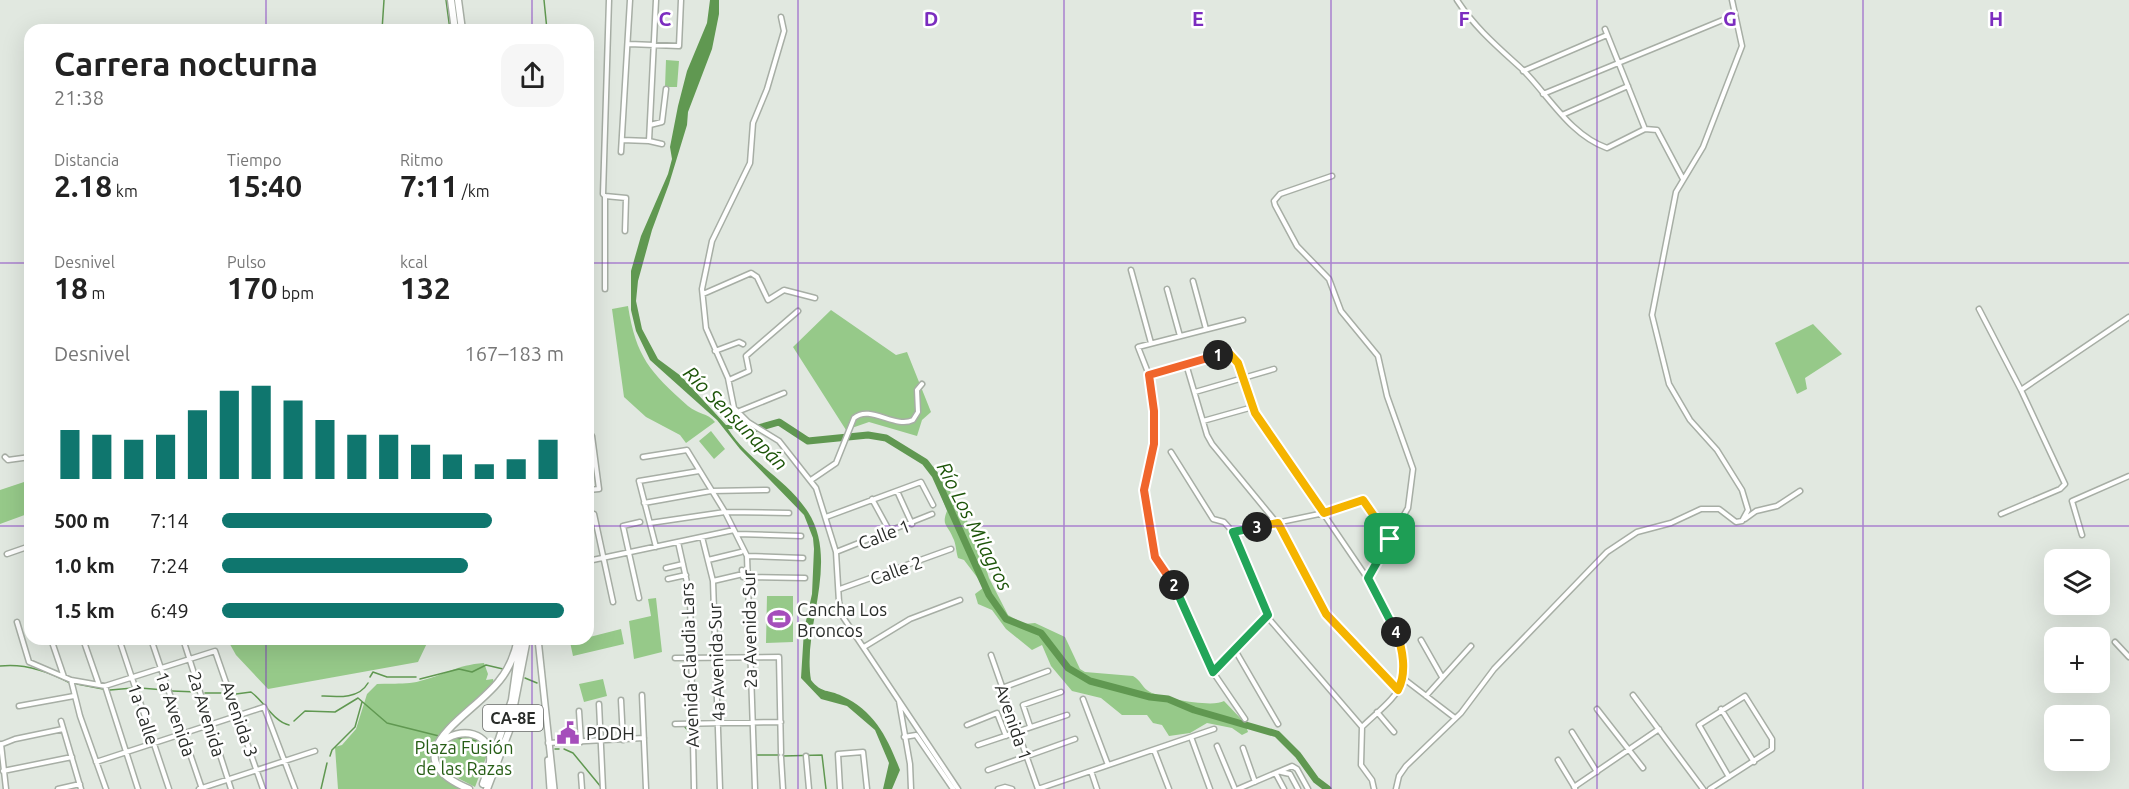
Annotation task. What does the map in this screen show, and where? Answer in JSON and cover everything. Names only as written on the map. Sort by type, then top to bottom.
[{"type":"highway","points":[[451,0],[454,24]]},
{"type":"highway","points":[[458,0],[461,24]]},
{"type":"highway","points":[[470,789],[440,772],[435,762],[434,748],[444,734],[498,683],[520,645]]},
{"type":"highway","name":"CA-8E","points":[[484,787],[509,730],[523,645]]},
{"type":"highway","points":[[470,789],[448,776],[437,760],[440,744],[455,733],[472,733],[486,744],[491,760],[484,787]]},
{"type":"main road","points":[[537,645],[552,789]]},
{"type":"street","points":[[605,289],[605,196],[603,194],[609,0]]},
{"type":"street","points":[[621,152],[630,0]]},
{"type":"street","points":[[649,141],[656,0]]},
{"type":"street","points":[[629,44],[679,46],[681,0]]},
{"type":"street","points":[[1457,0],[1468,17],[1523,71],[1561,115],[1607,148],[1645,129],[1657,130],[1683,179]]},
{"type":"street","points":[[1732,0],[1742,41],[1739,57],[1703,147],[1683,179],[1674,200],[1653,309],[1653,323],[1669,384],[1689,420],[1717,450],[1739,484],[1748,506],[1744,519]]},
{"type":"street","points":[[1544,94],[1735,15]]},
{"type":"street","points":[[781,17],[784,31],[767,89],[753,123],[750,163],[712,241],[703,294],[706,328],[729,380],[737,412],[748,422],[779,441],[811,480],[826,517],[836,552],[839,602],[843,616],[958,789]]},
{"type":"street","points":[[1605,29],[1645,129]]},
{"type":"street","points":[[1523,71],[1607,35]]},
{"type":"street","points":[[1561,115],[1628,86]]},
{"type":"street","points":[[650,125],[662,122],[666,89]]},
{"type":"street","points":[[622,140],[662,144]]},
{"type":"street","points":[[1332,176],[1280,194],[1274,201],[1297,246],[1329,279],[1341,311],[1363,341],[1378,356],[1387,396],[1413,469],[1407,508],[1368,578]]},
{"type":"street","points":[[605,196],[626,198],[625,231]]},
{"type":"street","points":[[1131,270],[1151,343]]},
{"type":"street","points":[[703,294],[750,273],[757,277],[768,300],[784,290],[815,298]]},
{"type":"street","points":[[1193,281],[1206,329]]},
{"type":"street","points":[[1167,289],[1180,336]]},
{"type":"street","points":[[1979,309],[2021,390],[2065,484],[2060,489],[2001,514]]},
{"type":"street","points":[[729,380],[749,371],[746,356],[798,311]]},
{"type":"street","points":[[2021,390],[2129,317]]},
{"type":"street","points":[[1243,320],[1137,346],[1149,375],[1154,411],[1154,444],[1144,490],[1155,557],[1179,592],[1213,672],[1227,696],[1245,718]]},
{"type":"street","points":[[715,351],[739,342],[743,345]]},
{"type":"street","points":[[1149,375],[1228,352],[1238,363],[1253,407],[1368,578],[1401,644],[1404,679],[1398,690],[1362,727]]},
{"type":"street","points":[[1186,364],[1212,444],[1278,523],[1326,614],[1398,690]]},
{"type":"street","points":[[1195,392],[1274,369]]},
{"type":"street","points":[[811,480],[836,464],[854,418],[862,413],[911,422],[917,417],[916,393],[922,384]]},
{"type":"street","points":[[737,412],[784,393]]},
{"type":"street","points":[[1203,421],[1253,407]]},
{"type":"street","name":"2a Avenida Sur","points":[[643,457],[687,450],[725,512],[747,556],[744,575],[755,789]]},
{"type":"street","points":[[1171,452],[1213,519],[1224,522],[1233,532],[1268,615],[1362,727],[1361,765],[1372,780],[1374,789]]},
{"type":"street","points":[[5,457],[8,460],[24,458]]},
{"type":"street","points":[[594,460],[599,489],[594,489]]},
{"type":"street","points":[[656,547],[639,481],[699,471]]},
{"type":"street","points":[[2082,535],[2072,501],[2129,476]]},
{"type":"street","points":[[826,517],[921,482],[933,505]]},
{"type":"street","points":[[645,503],[711,491],[767,490]]},
{"type":"street","points":[[897,491],[912,524]]},
{"type":"street","points":[[1396,789],[1402,771],[1455,718],[1494,669],[1607,552],[1637,532],[1671,523],[1701,509],[1719,509],[1736,522],[1756,510],[1777,506],[1800,491]]},
{"type":"street","points":[[872,499],[890,532]]},
{"type":"street","points":[[1233,532],[1324,513],[1363,500],[1390,539]]},
{"type":"street","points":[[650,523],[725,512],[789,513]]},
{"type":"street","points":[[594,514],[613,602]]},
{"type":"street","name":"Calle 1","points":[[836,552],[912,524],[932,514]]},
{"type":"street","points":[[639,598],[623,526],[640,522]]},
{"type":"street","points":[[594,560],[735,532],[801,536]]},
{"type":"street","name":"4a Avenida Sur","points":[[702,537],[713,580],[720,789]]},
{"type":"street","name":"Avenida Claudia Lars","points":[[678,543],[690,596],[694,789]]},
{"type":"street","points":[[7,554],[24,548]]},
{"type":"street","name":"Calle 2","points":[[840,589],[951,549]]},
{"type":"street","points":[[708,560],[740,552]]},
{"type":"street","points":[[747,556],[803,558]]},
{"type":"street","points":[[666,568],[683,564]]},
{"type":"street","points":[[669,579],[686,575]]},
{"type":"street","points":[[713,580],[744,575],[806,578]]},
{"type":"street","points":[[864,647],[910,619],[960,600]]},
{"type":"street","points":[[1213,672],[1268,615]]},
{"type":"street","points":[[16,622],[29,662],[71,680],[99,686],[105,686],[190,657]]},
{"type":"street","points":[[1421,640],[1442,677]]},
{"type":"street","points":[[2115,642],[2128,654]]},
{"type":"street","points":[[53,645],[64,677]]},
{"type":"street","points":[[85,645],[99,686]]},
{"type":"street","name":"1a Calle","points":[[121,645],[169,789]]},
{"type":"street","name":"1a Avenida","points":[[153,645],[201,789]]},
{"type":"street","name":"2a Avenida","points":[[185,645],[231,789]]},
{"type":"street","points":[[1426,696],[1471,646]]},
{"type":"street","points":[[1235,650],[1278,724]]},
{"type":"street","name":"Avenida 3","points":[[190,657],[215,651],[239,713],[263,789]]},
{"type":"street","name":"Avenida 1","points":[[991,655],[1038,789]]},
{"type":"street","points":[[675,658],[779,657],[783,789]]},
{"type":"street","points":[[1002,688],[1048,671]]},
{"type":"street","points":[[1404,679],[1455,718]]},
{"type":"street","points":[[71,680],[74,696],[106,789]]},
{"type":"street","points":[[105,686],[138,789]]},
{"type":"street","points":[[1030,726],[1023,705],[1061,692]]},
{"type":"street","points":[[642,695],[646,789]]},
{"type":"street","points":[[1633,695],[1703,789]]},
{"type":"street","points":[[19,706],[74,696]]},
{"type":"street","points":[[1714,788],[1768,753],[1774,744],[1748,699],[1741,697],[1699,725],[1730,777]]},
{"type":"street","points":[[1083,699],[1108,765]]},
{"type":"street","points":[[621,700],[624,740]]},
{"type":"street","points":[[898,700],[911,789]]},
{"type":"street","points":[[599,704],[603,789]]},
{"type":"street","points":[[96,762],[259,707],[266,710],[295,789]]},
{"type":"street","points":[[1597,709],[1643,768]]},
{"type":"street","points":[[1721,709],[1754,762]]},
{"type":"street","points":[[579,711],[581,742]]},
{"type":"street","points":[[1377,712],[1394,732]]},
{"type":"street","points":[[967,724],[997,714],[1006,736]]},
{"type":"street","points":[[978,746],[1017,730],[1067,715]]},
{"type":"street","points":[[58,789],[81,787],[61,721]]},
{"type":"street","points":[[675,724],[781,722]]},
{"type":"street","points":[[6,789],[1,745],[63,729]]},
{"type":"street","points":[[1038,789],[1214,729]]},
{"type":"street","points":[[1558,760],[1574,788],[1659,729]]},
{"type":"street","points":[[904,737],[916,735],[919,730]]},
{"type":"street","points":[[1572,732],[1597,772]]},
{"type":"street","points":[[916,735],[950,788]]},
{"type":"street","points":[[1191,737],[1210,789]]},
{"type":"street","points":[[548,743],[644,738]]},
{"type":"street","points":[[988,770],[1075,739]]},
{"type":"street","points":[[1217,746],[1237,789],[1292,766]]},
{"type":"street","points":[[1243,748],[1256,782]]},
{"type":"street","points":[[1154,750],[1169,789]]},
{"type":"street","points":[[201,789],[315,751]]},
{"type":"street","points":[[840,789],[838,754],[863,752],[867,789]]},
{"type":"street","points":[[806,756],[809,789]]},
{"type":"street","points":[[3,771],[72,757]]},
{"type":"street","points":[[1292,766],[1290,774],[1298,789]]},
{"type":"street","points":[[1292,766],[1297,769],[1308,789]]},
{"type":"street","points":[[1091,771],[1097,789]]},
{"type":"street","points":[[1278,773],[1290,774]]},
{"type":"street","points":[[1278,773],[1284,789]]},
{"type":"street","points":[[581,775],[582,789]]},
{"type":"street","points":[[998,789],[1011,789]]},
{"type":"green space","points":[[666,60],[679,61],[677,87],[665,87]]},
{"type":"green space","points":[[628,306],[640,351],[654,373],[688,406],[715,422],[686,443],[680,435],[646,417],[624,397],[612,309]]},
{"type":"green space","points":[[831,310],[896,355],[907,352],[931,412],[922,420],[917,436],[869,422],[846,430],[793,347]]},
{"type":"green space","points":[[1813,324],[1842,354],[1805,378],[1807,389],[1797,394],[1775,343]]},
{"type":"green space","points":[[711,431],[725,449],[714,459],[699,441]]},
{"type":"green space","points":[[941,478],[946,482],[953,498],[965,510],[971,539],[981,552],[989,578],[1008,615],[1024,624],[1035,623],[1065,637],[1080,669],[1085,672],[1133,676],[1150,692],[1176,699],[1199,703],[1224,701],[1245,723],[1248,732],[1242,735],[1232,728],[1207,723],[1190,733],[1169,736],[1162,725],[1153,723],[1147,715],[1122,715],[1101,698],[1072,691],[1051,666],[1042,645],[1032,650],[1006,629],[992,610],[978,604],[975,594],[983,588],[983,585],[964,560],[958,558],[954,540],[945,523],[947,511],[937,485]]},
{"type":"green space","points":[[24,482],[24,515],[0,524],[0,490]]},
{"type":"green space","name":"Cancha Los Broncos","points":[[767,596],[793,596],[793,642],[766,643]]},
{"type":"green space","points":[[656,598],[662,652],[634,659],[629,621],[651,616],[648,599]]},
{"type":"green space","points":[[621,629],[624,644],[573,656],[571,645],[594,645],[594,636]]},
{"type":"green space","points":[[230,645],[426,645],[418,662],[268,689],[236,655]]},
{"type":"green space","points":[[484,663],[488,674],[486,680],[493,679],[494,683],[442,732],[431,750],[430,758],[437,772],[461,789],[338,789],[335,747],[342,745],[356,729],[367,694],[377,684],[415,682],[466,666]]},
{"type":"green space","points":[[603,679],[607,696],[584,702],[579,684]]},
{"type":"green space","name":"Plaza Fusión de las Razas","points":[[469,736],[480,742],[487,755],[475,787],[448,773],[440,758],[445,743],[458,737]]},
{"type":"shaded area","points":[[710,0],[719,0],[719,14],[712,49],[688,112],[687,125],[652,230],[638,281],[636,301],[642,329],[658,359],[681,376],[726,425],[740,424],[745,429],[728,429],[746,451],[790,490],[808,512],[817,531],[821,552],[821,573],[811,638],[811,680],[822,689],[853,702],[879,727],[891,747],[900,770],[892,789],[883,789],[889,763],[875,730],[847,706],[821,699],[801,678],[804,630],[812,594],[814,549],[813,538],[804,515],[740,449],[717,420],[650,360],[636,331],[631,310],[631,271],[641,236],[668,174],[672,159],[670,147],[678,106],[687,71],[707,23]]},
{"type":"waterway","points":[[382,24],[384,0]]},
{"type":"waterway","points":[[446,0],[449,24]]},
{"type":"waterway","points":[[544,0],[546,24]]},
{"type":"waterway","name":"Río Los Milagros","points":[[736,426],[751,430],[779,422],[808,441],[868,435],[886,438],[925,462],[935,475],[989,595],[1006,619],[1041,633],[1068,668],[1090,681],[1150,697],[1168,699],[1194,710],[1277,734],[1298,755],[1316,780],[1328,789]]},
{"type":"waterway","points":[[420,679],[459,669],[472,672],[486,665],[503,669]]},
{"type":"waterway","points":[[0,666],[36,669],[70,683]]},
{"type":"waterway","points":[[370,677],[373,672],[387,677],[416,677]]},
{"type":"waterway","points":[[525,678],[537,683]]},
{"type":"waterway","points":[[322,696],[341,697],[354,694],[368,683]]},
{"type":"waterway","points":[[77,684],[103,689]]},
{"type":"waterway","points":[[110,690],[133,688]]},
{"type":"waterway","points":[[140,688],[165,690]]},
{"type":"waterway","points":[[172,691],[197,692]]},
{"type":"waterway","points":[[236,694],[251,692],[274,716],[289,725]]},
{"type":"waterway","points":[[205,693],[228,693]]},
{"type":"waterway","points":[[294,721],[305,711],[335,712],[358,698],[387,723],[439,736]]},
{"type":"waterway","points":[[330,756],[332,750],[355,727],[362,702]]},
{"type":"waterway","points":[[685,727],[690,733]]},
{"type":"waterway","points":[[455,738],[480,741]]},
{"type":"waterway","points":[[564,749],[573,753],[601,787]]},
{"type":"waterway","points":[[756,755],[780,755]]},
{"type":"waterway","points":[[783,756],[822,755],[826,789]]},
{"type":"waterway","points":[[321,789],[327,763]]},
{"type":"place","name":"Cancha Los Broncos","points":[[779,619]]},
{"type":"place","name":"PDDH","points":[[568,733]]},
{"type":"route","points":[[1228,352],[1238,363],[1244,376],[1255,413],[1324,513],[1363,500],[1390,539],[1381,559],[1368,578],[1401,644],[1404,679],[1398,690],[1326,614],[1278,523],[1233,532],[1268,615],[1213,672],[1179,592],[1155,557],[1144,490],[1154,444],[1154,411],[1149,375],[1228,352]]},
{"type":"water label","name":"Río Sensunapán","points":[[736,418]]}]
